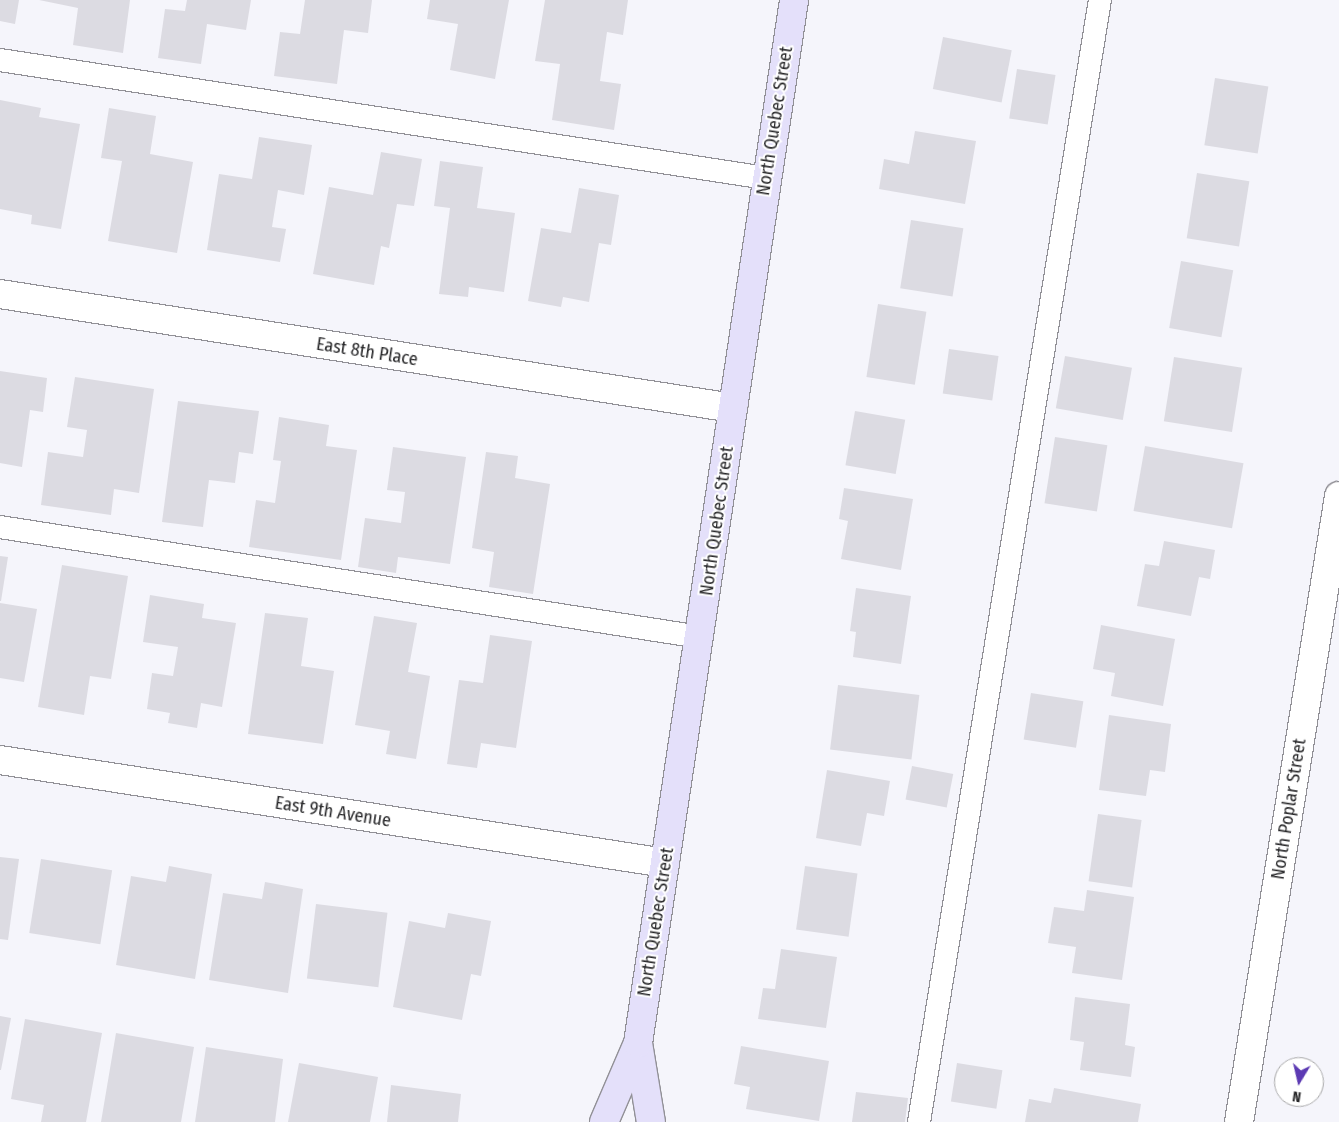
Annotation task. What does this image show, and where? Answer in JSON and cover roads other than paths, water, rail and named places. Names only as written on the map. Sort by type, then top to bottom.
[{"type":"main road","name":"North Quebec Street","points":[[604,1122],[638,1043],[794,0]]},
{"type":"main road","name":"North Quebec Street","points":[[638,1043],[651,1122]]},
{"type":"street","name":"East 8th Place","points":[[0,294],[734,408]]},
{"type":"street","name":"North Poplar Street","points":[[1238,1122],[1339,496]]},
{"type":"street","name":"East 9th Avenue","points":[[0,760],[665,863]]},
{"type":"lane","points":[[918,1122],[1100,0]]},
{"type":"lane","points":[[0,60],[766,178]]},
{"type":"lane","points":[[0,527],[700,637]]}]
